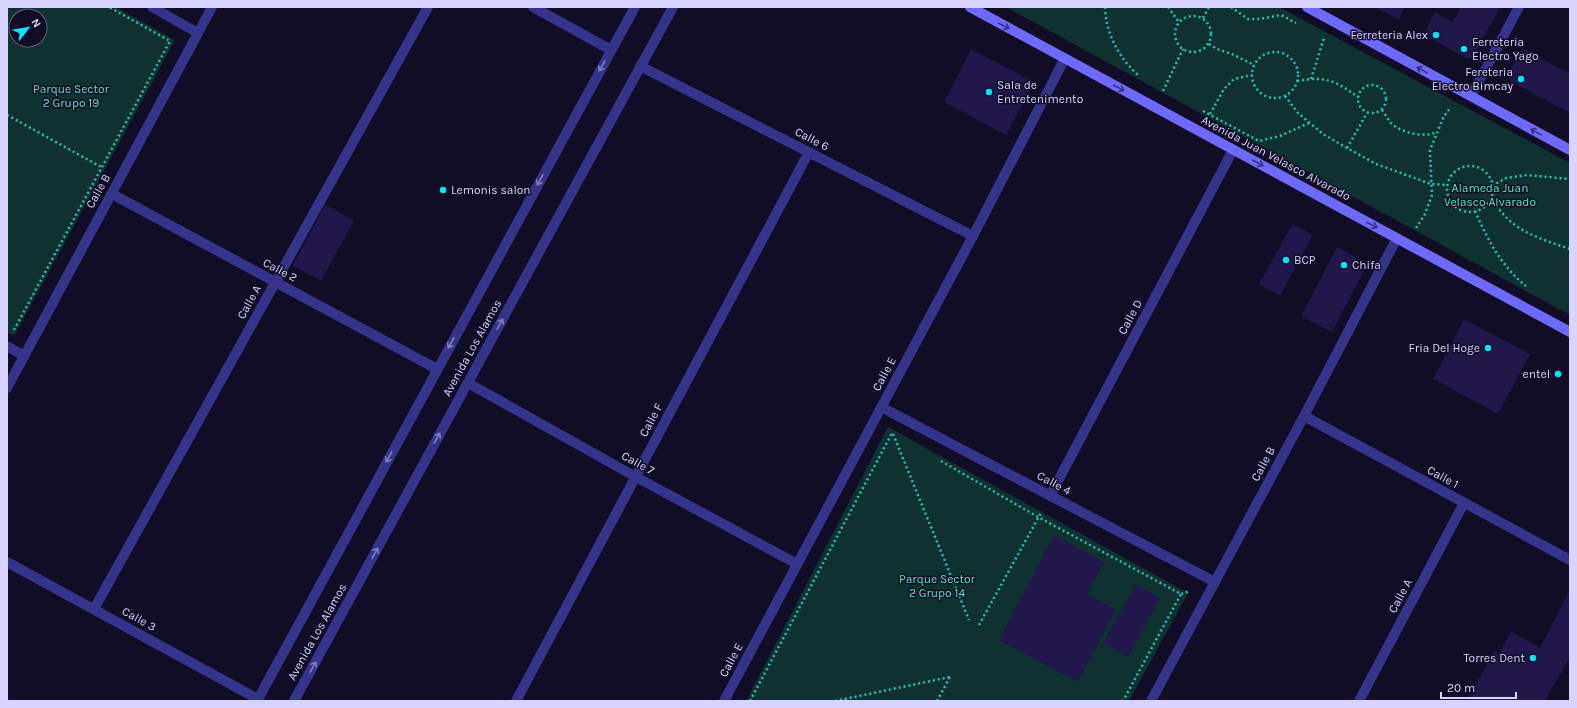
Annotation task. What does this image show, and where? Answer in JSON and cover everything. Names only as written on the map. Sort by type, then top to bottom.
[{"type":"main road","name":"Avenida Juan Velasco Alvarado","points":[[970,7],[1570,332]]},
{"type":"main road","points":[[1308,7],[1570,150]]},
{"type":"street","points":[[152,7],[198,33]]},
{"type":"street","name":"Calle B","points":[[7,388],[212,7]]},
{"type":"street","name":"Calle A","points":[[94,609],[428,7]]},
{"type":"street","points":[[533,7],[611,50]]},
{"type":"street","name":"Avenida Los Alamos","points":[[258,700],[635,7]]},
{"type":"street","name":"Avenida Los Alamos","points":[[294,701],[672,7]]},
{"type":"street","points":[[1467,94],[1519,7]]},
{"type":"street","name":"Calle E","points":[[724,701],[973,236],[1065,58]]},
{"type":"street","name":"Calle 6","points":[[640,66],[973,236]]},
{"type":"street","name":"Calle D","points":[[1050,496],[1233,150]]},
{"type":"street","name":"Calle F","points":[[516,701],[809,152]]},
{"type":"street","name":"Calle 2","points":[[112,194],[437,369]]},
{"type":"street","name":"Calle B","points":[[1151,701],[1304,416],[1397,238]]},
{"type":"street","points":[[7,346],[24,356]]},
{"type":"street","name":"Calle 7","points":[[468,383],[636,477],[797,564]]},
{"type":"street","name":"Calle 4","points":[[881,407],[1215,582]]},
{"type":"street","name":"Calle 1","points":[[1304,416],[1570,560]]},
{"type":"street","name":"Calle A","points":[[1359,701],[1464,503]]},
{"type":"street","name":"Calle 3","points":[[7,562],[258,700]]},
{"type":"path","points":[[13,332],[170,41],[109,7]]},
{"type":"path","points":[[1104,7],[1105,18],[1113,43],[1129,67],[1144,81]]},
{"type":"path","points":[[1168,7],[1180,22]]},
{"type":"path","points":[[1202,18],[1209,7]]},
{"type":"path","points":[[1231,7],[1248,19],[1260,19],[1281,15],[1300,25]]},
{"type":"path","points":[[1197,16],[1202,18],[1211,27],[1212,32],[1209,44],[1200,52],[1188,52],[1183,49],[1176,40],[1176,27],[1184,18],[1197,16]]},
{"type":"path","points":[[1310,79],[1324,38],[1318,35]]},
{"type":"path","points":[[1209,44],[1254,65]]},
{"type":"path","points":[[1163,91],[1183,49]]},
{"type":"path","points":[[1271,52],[1286,54],[1296,66],[1298,74],[1297,81],[1290,92],[1284,96],[1273,98],[1262,94],[1254,85],[1252,75],[1254,65],[1258,58],[1271,52]]},
{"type":"path","points":[[1210,114],[1224,90],[1234,79],[1252,75]]},
{"type":"path","points":[[1297,81],[1310,79],[1328,80],[1339,83],[1358,97]]},
{"type":"path","points":[[1370,84],[1379,86],[1383,89],[1387,97],[1387,102],[1382,110],[1375,113],[1363,110],[1360,106],[1358,97],[1359,92],[1370,84]]},
{"type":"path","points":[[1157,88],[1170,94]]},
{"type":"path","points":[[1407,244],[1425,214],[1432,195],[1430,150],[1436,132],[1444,116],[1467,94]]},
{"type":"path","points":[[1284,96],[1298,113],[1323,134],[1376,164],[1431,184],[1448,185]]},
{"type":"path","points":[[1197,108],[1259,141],[1280,136],[1309,122]]},
{"type":"path","points":[[1382,110],[1392,124],[1404,130],[1418,135],[1432,134],[1436,132]]},
{"type":"path","points":[[1347,148],[1367,112]]},
{"type":"path","points":[[7,115],[121,178]]},
{"type":"path","points":[[1471,166],[1483,170],[1491,180],[1492,186],[1491,197],[1488,204],[1475,211],[1468,212],[1454,205],[1448,192],[1448,185],[1454,173],[1464,167],[1471,166]]},
{"type":"path","points":[[1492,186],[1506,178],[1527,175],[1570,179]]},
{"type":"path","points":[[1491,197],[1504,216],[1523,230],[1547,241],[1570,249]]},
{"type":"path","points":[[1475,211],[1496,254],[1513,275],[1528,288]]},
{"type":"path","points":[[881,407],[970,620]]},
{"type":"path","points":[[892,433],[899,437]]},
{"type":"path","points":[[750,701],[892,433]]},
{"type":"path","points":[[939,460],[1038,517],[1181,594],[1123,701]]},
{"type":"path","points":[[978,625],[1050,496]]},
{"type":"path","points":[[835,701],[950,677],[937,701]]},
{"type":"green space","name":"Parque Sector 2 Grupo 19","points":[[7,7],[116,7],[175,40],[14,336],[7,332]]},
{"type":"green space","name":"Alameda Juan Velasco Alvarado","points":[[1006,7],[1279,7],[1570,163],[1570,315]]},
{"type":"green space","name":"Parque Sector 2 Grupo 14","points":[[888,427],[1188,593],[1129,701],[746,701]]},
{"type":"building","points":[[1375,7],[1405,7],[1399,20]]},
{"type":"building","points":[[1461,7],[1500,7],[1473,57],[1466,58],[1424,35],[1435,12],[1453,22]]},
{"type":"building","name":"Sala de Entretenimento","points":[[971,49],[1034,82],[1006,135],[944,102]]},
{"type":"building","points":[[1522,49],[1570,74],[1570,113],[1512,82],[1508,74]]},
{"type":"building","points":[[325,205],[354,220],[321,281],[293,266]]},
{"type":"building","name":"BCP","points":[[1292,224],[1313,235],[1280,296],[1259,284]]},
{"type":"building","points":[[1337,247],[1359,259],[1363,272],[1332,332],[1301,316]]},
{"type":"building","points":[[1464,319],[1530,354],[1498,414],[1433,379]]},
{"type":"building","points":[[1054,535],[1104,562],[1087,594],[1116,610],[1078,682],[999,640]]},
{"type":"building","points":[[1136,584],[1160,598],[1128,657],[1103,643]]},
{"type":"building","points":[[1570,590],[1570,657],[1545,701],[1467,701],[1494,651],[1499,654],[1511,631],[1540,648]]},
{"type":"place","name":"Ferreteria Alex","points":[[1436,35]]},
{"type":"place","name":"Ferreteria Electro Yago","points":[[1464,49]]},
{"type":"place","name":"Fereteria Electro Bimcay","points":[[1521,79]]},
{"type":"place","name":"Sala de Entretenimento","points":[[989,92]]},
{"type":"place","name":"Lemonis salon","points":[[443,190]]},
{"type":"place","name":"BCP","points":[[1286,260]]},
{"type":"place","name":"Chifa","points":[[1344,265]]},
{"type":"place","name":"Fria Del Hoge","points":[[1488,348]]},
{"type":"place","name":"entel","points":[[1558,374]]},
{"type":"place","name":"Torres Dent","points":[[1533,658]]}]
